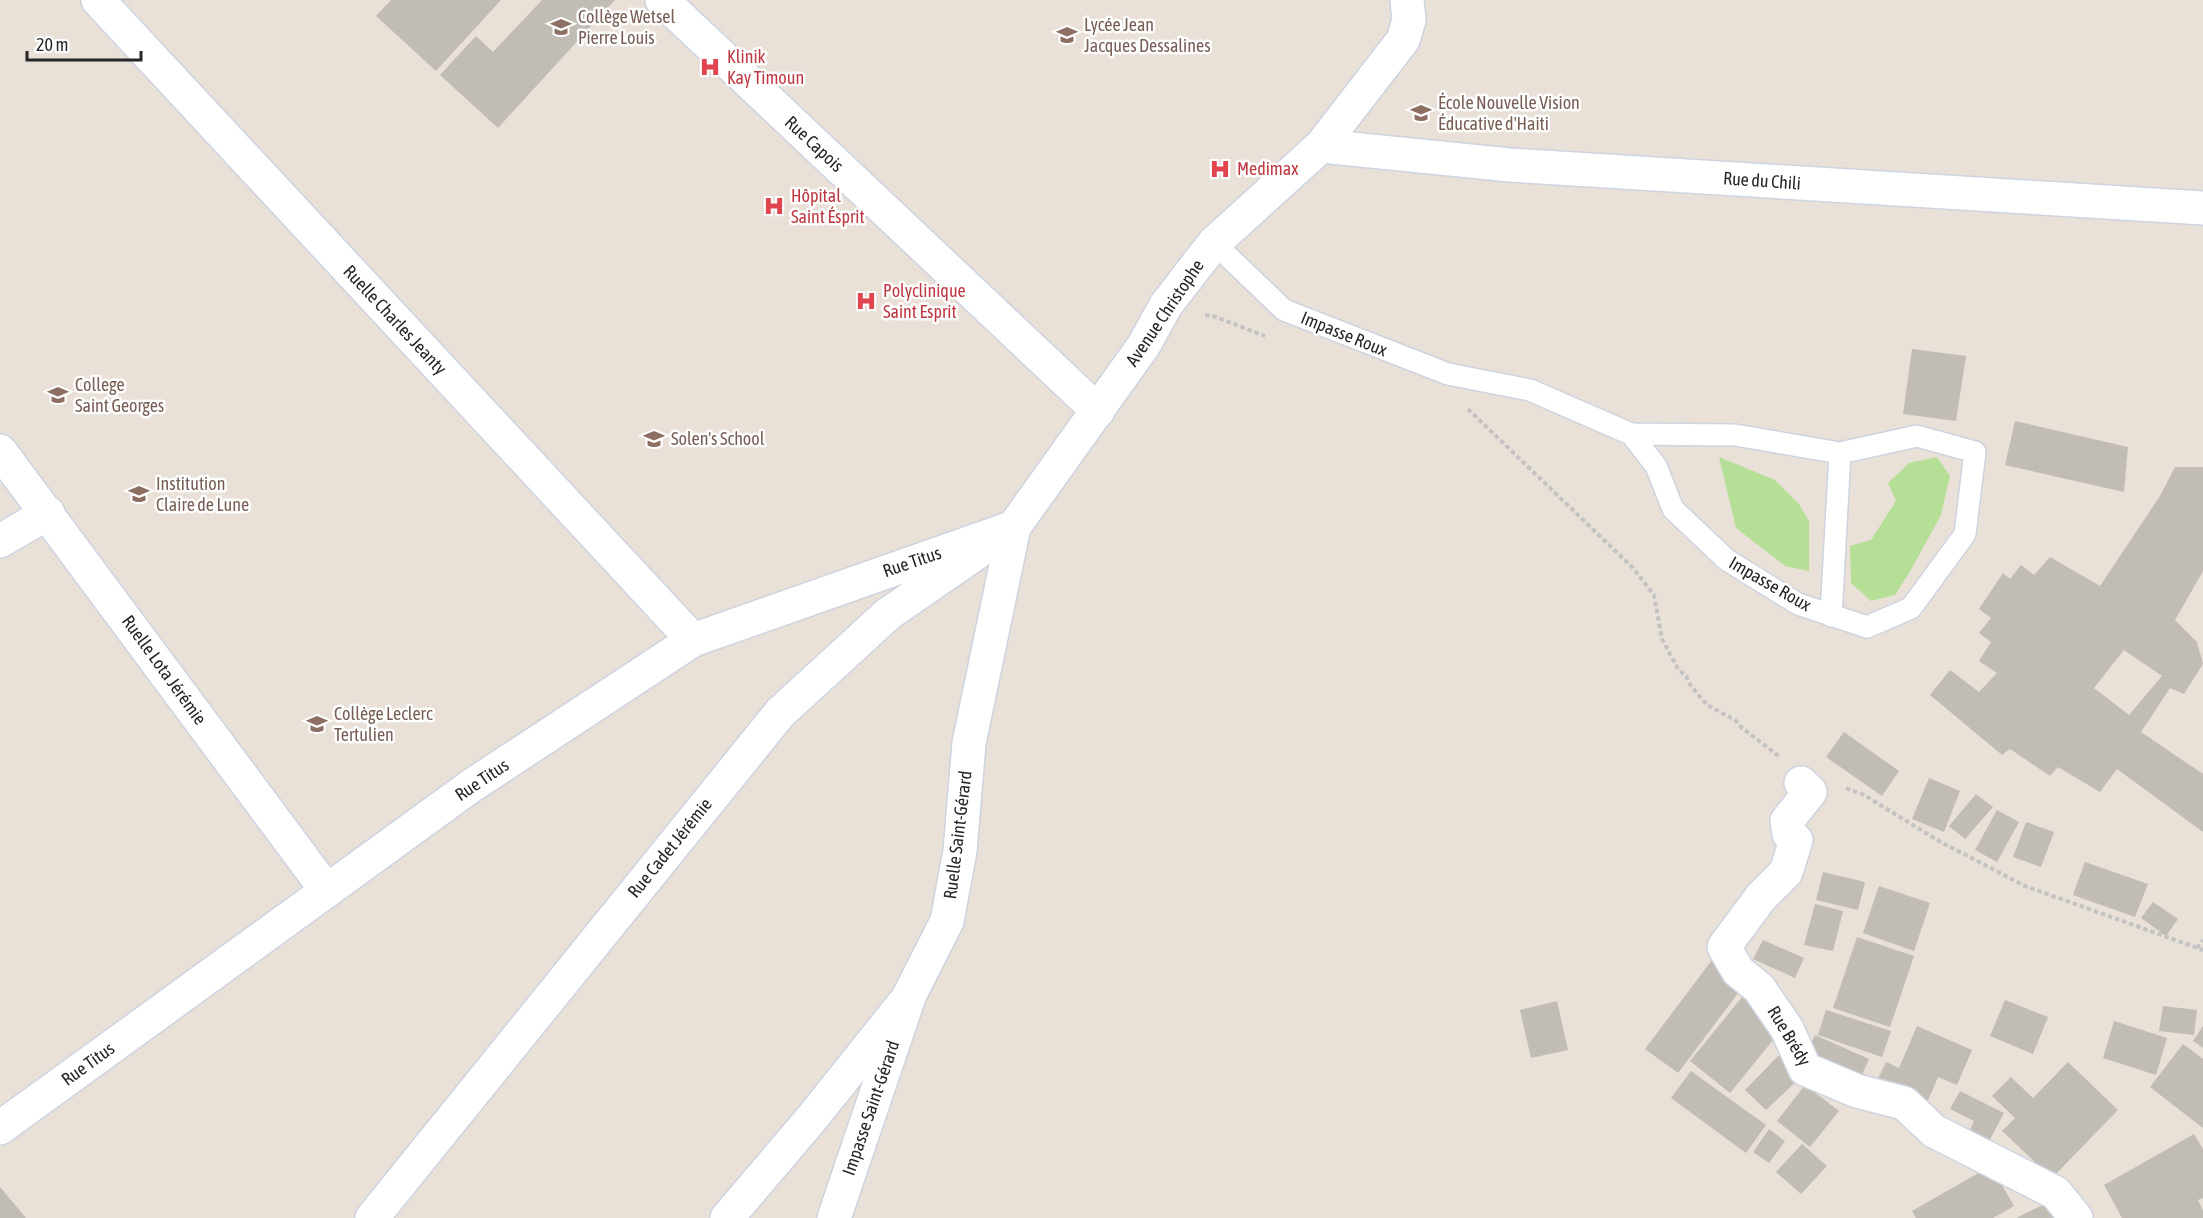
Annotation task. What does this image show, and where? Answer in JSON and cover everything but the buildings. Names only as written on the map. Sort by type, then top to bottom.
[{"type":"street","name":"Ruelle Charles Jeanty","points":[[98,0],[693,640]]},
{"type":"street","name":"Rue Capois","points":[[662,0],[1098,411]]},
{"type":"street","name":"Avenue Christophe","points":[[1014,527],[1144,345],[1166,305],[1214,243],[1321,146],[1403,40],[1409,20],[1407,0]]},
{"type":"street","name":"Rue du Chili","points":[[1321,146],[1510,165],[2203,208]]},
{"type":"street","name":"Ruelle Lota Jérémie","points":[[0,451],[327,891]]},
{"type":"street","points":[[0,541],[48,513]]},
{"type":"street","name":"Rue Titus","points":[[0,1128],[471,786],[693,640],[1014,527]]},
{"type":"street","name":"Ruelle Saint-Gérard","points":[[727,1218],[812,1118],[908,998],[947,921],[960,851],[969,743],[1014,527]]},
{"type":"street","name":"Rue Cadet Jérémie","points":[[372,1218],[780,713],[888,614],[1014,527]]},
{"type":"street","name":"Rue Brédy","points":[[1801,783],[1810,792],[1787,821],[1789,834],[1796,840],[1786,872],[1761,897],[1724,947],[1738,970],[1759,988],[1787,1029],[1805,1069],[1857,1090],[1904,1104],[1934,1131],[2056,1193],[2076,1218]]},
{"type":"street","name":"Impasse Saint-Gérard","points":[[834,1218],[908,998]]},
{"type":"lane","name":"Impasse Roux","points":[[1214,243],[1284,310],[1448,374],[1530,390],[1631,434],[1735,435],[1840,453],[1917,436],[1975,452],[1965,534],[1911,608],[1867,627],[1798,604],[1727,560],[1672,509],[1656,466],[1631,434]]},
{"type":"lane","points":[[1831,616],[1840,453]]},
{"type":"path","points":[[1166,305],[1189,313],[1213,316],[1272,338]]},
{"type":"path","points":[[1464,407],[1633,568],[1654,595],[1662,639],[1678,669],[1686,676],[1691,686],[1707,705],[1735,720],[1780,757],[1791,767],[1801,783],[1839,786],[1864,795],[1939,841],[2025,886],[2203,950]]},
{"type":"path","points":[[2197,948],[2203,940]]},
{"type":"green space","points":[[1719,457],[1775,480],[1799,504],[1809,521],[1809,571],[1785,566],[1736,528]]},
{"type":"green space","points":[[1937,457],[1950,476],[1941,515],[1895,595],[1871,601],[1851,583],[1850,546],[1871,540],[1896,501],[1888,483],[1909,463]]},
{"type":"place","name":"Collège Wetsel Pierre Louis","points":[[561,27]]},
{"type":"place","name":"Lycée Jean Jacques Dessalines","points":[[1067,35]]},
{"type":"place","name":"Klinik Kay Timoun","points":[[710,67]]},
{"type":"place","name":"École Nouvelle Vision Éducative d'Haiti","points":[[1421,113]]},
{"type":"place","name":"Medimax","points":[[1220,169]]},
{"type":"place","name":"Hôpital Saint Ésprit","points":[[774,206]]},
{"type":"place","name":"Polyclinique Saint Esprit","points":[[866,301]]},
{"type":"place","name":"College Saint Georges","points":[[58,395]]},
{"type":"place","name":"Solen's School","points":[[654,439]]},
{"type":"place","name":"Institution Claire de Lune","points":[[139,494]]},
{"type":"place","name":"Collège Leclerc Tertulien","points":[[317,724]]}]
